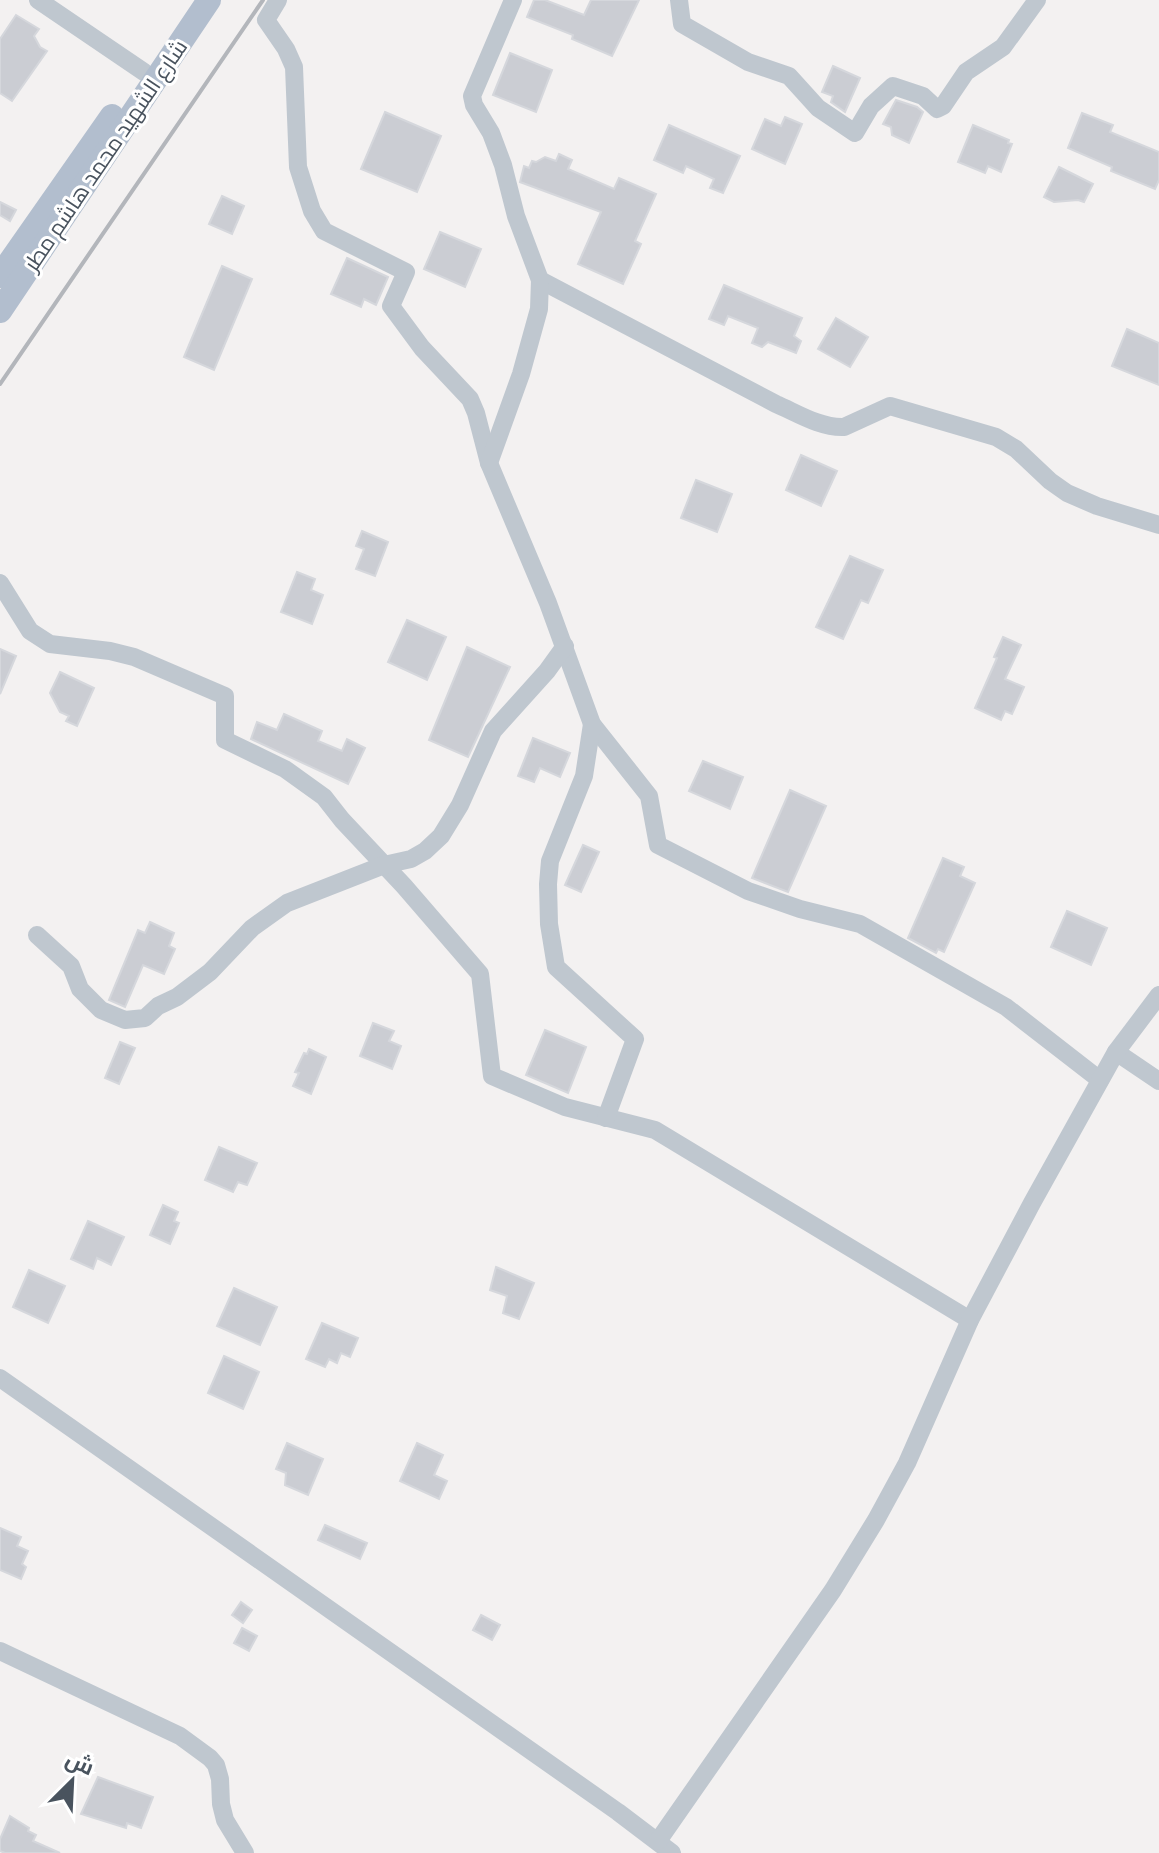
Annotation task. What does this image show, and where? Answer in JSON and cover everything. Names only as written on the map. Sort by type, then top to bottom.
[{"type":"main road","name":"شارع الشهيد محمد هاشم مطر","points":[[3,293],[144,72],[194,0]]},
{"type":"main road","name":"شارع الشهيد محمد هاشم مطر","points":[[3,293],[209,0]]},
{"type":"street","points":[[38,0],[144,72]]},
{"type":"street","points":[[278,0],[266,20],[294,67],[298,167],[312,211],[324,231],[406,272],[391,306],[422,348],[470,399],[489,463],[565,646],[592,724],[649,796],[658,845],[748,891],[800,909],[860,924],[1006,1007],[1100,1080]]},
{"type":"street","points":[[489,463],[521,374],[539,309],[540,280],[516,216],[503,165],[472,96],[513,0]]},
{"type":"street","points":[[679,0],[682,24],[748,62],[789,76],[818,108],[855,133],[871,106],[893,86],[923,96],[937,109],[943,106],[966,72],[1003,47],[1037,0]]},
{"type":"street","points":[[540,280],[813,421],[844,427],[890,406],[980,431],[1016,449],[1067,493],[1097,506],[1159,525]]},
{"type":"street","points":[[0,583],[30,631],[50,644],[134,657],[225,696],[225,740],[285,769],[324,797],[480,974],[492,1076],[565,1107],[655,1130],[970,1320]]},
{"type":"street","points":[[37,935],[71,966],[80,989],[101,1010],[125,1020],[145,1018],[210,972],[274,910],[425,851],[441,836],[460,805],[493,731],[547,671],[565,646]]},
{"type":"street","points":[[592,724],[584,776],[550,861],[549,924],[556,967],[635,1039],[606,1118]]},
{"type":"street","points":[[0,1378],[665,1847],[876,1520],[907,1463],[970,1320],[1116,1052],[1159,995]]},
{"type":"street","points":[[1116,1052],[1159,1081]]},
{"type":"street","points":[[0,1651],[180,1736],[210,1758],[216,1765],[220,1779],[225,1820],[242,1852]]},
{"type":"building","points":[[534,0],[545,0],[584,15],[591,0],[639,0],[612,56],[572,39],[573,35],[527,17]]},
{"type":"building","points":[[16,15],[39,29],[34,36],[40,47],[47,51],[12,101],[0,93],[0,39]]},
{"type":"building","points":[[510,53],[552,70],[536,112],[493,95]]},
{"type":"building","points":[[833,66],[860,78],[845,112],[831,102],[833,96],[822,92]]},
{"type":"building","points":[[896,100],[923,112],[909,143],[892,135],[891,127],[883,124]]},
{"type":"building","points":[[385,112],[441,136],[417,192],[361,169]]},
{"type":"building","points":[[1082,113],[1113,125],[1110,132],[1159,152],[1159,180],[1155,189],[1111,171],[1112,167],[1068,148]]},
{"type":"building","points":[[785,117],[802,124],[785,164],[752,149],[765,119],[781,126]]},
{"type":"building","points":[[669,125],[740,156],[723,193],[710,188],[714,179],[686,166],[683,173],[654,160]]},
{"type":"building","points":[[973,125],[1012,144],[1001,172],[988,166],[985,173],[958,162]]},
{"type":"building","points":[[559,154],[572,160],[568,169],[614,189],[619,178],[656,194],[635,241],[641,244],[623,284],[578,264],[601,212],[520,182],[524,166],[529,168],[532,161],[545,157],[556,161]]},
{"type":"building","points":[[1059,167],[1093,184],[1084,202],[1054,202],[1044,197]]},
{"type":"building","points":[[222,196],[244,206],[232,234],[209,224]]},
{"type":"building","points":[[0,202],[16,210],[10,221],[0,215]]},
{"type":"building","points":[[440,232],[481,249],[465,287],[424,269]]},
{"type":"building","points":[[347,258],[388,277],[376,305],[364,299],[361,307],[331,294]]},
{"type":"building","points":[[222,266],[252,279],[214,370],[184,357]]},
{"type":"building","points":[[724,285],[802,318],[794,336],[801,341],[796,353],[768,342],[762,347],[752,343],[758,328],[728,316],[724,325],[709,319]]},
{"type":"building","points":[[836,318],[868,337],[850,367],[818,349]]},
{"type":"building","points":[[1127,329],[1159,343],[1159,385],[1112,366]]},
{"type":"building","points":[[801,455],[837,471],[821,506],[786,490]]},
{"type":"building","points":[[696,480],[732,494],[717,532],[681,518]]},
{"type":"building","points":[[362,531],[388,542],[375,576],[356,569],[364,549],[356,546]]},
{"type":"building","points":[[850,556],[883,570],[868,603],[861,600],[843,639],[816,627]]},
{"type":"building","points":[[297,572],[315,579],[311,590],[323,595],[312,624],[281,612]]},
{"type":"building","points":[[407,620],[446,637],[427,680],[388,662]]},
{"type":"building","points":[[1003,637],[1021,645],[1005,679],[1024,687],[1012,714],[1005,711],[1001,720],[975,708]]},
{"type":"building","points":[[467,647],[510,667],[468,757],[429,740]]},
{"type":"building","points":[[0,649],[16,656],[0,694]]},
{"type":"building","points":[[60,672],[94,688],[77,726],[66,721],[69,716],[60,712],[50,693]]},
{"type":"building","points":[[284,714],[322,731],[318,741],[342,751],[347,739],[365,748],[348,784],[251,739],[257,722],[277,730]]},
{"type":"building","points":[[533,738],[570,753],[560,777],[540,768],[534,782],[518,776]]},
{"type":"building","points":[[703,761],[743,777],[730,809],[689,791]]},
{"type":"building","points":[[790,790],[826,806],[788,892],[752,878]]},
{"type":"building","points":[[583,845],[599,852],[581,892],[565,885]]},
{"type":"building","points":[[943,858],[964,867],[960,876],[975,883],[944,952],[938,949],[936,953],[908,938]]},
{"type":"building","points":[[1067,911],[1107,928],[1091,965],[1051,947]]},
{"type":"building","points":[[150,922],[174,933],[169,946],[175,949],[164,974],[143,965],[125,1007],[109,1000],[138,930],[145,933]]},
{"type":"building","points":[[373,1023],[394,1031],[389,1041],[401,1046],[392,1069],[360,1056]]},
{"type":"building","points":[[545,1030],[586,1047],[568,1093],[526,1075]]},
{"type":"building","points":[[120,1042],[135,1048],[119,1084],[105,1078]]},
{"type":"building","points":[[309,1049],[326,1057],[311,1094],[293,1086],[299,1073],[295,1072]]},
{"type":"building","points":[[219,1147],[257,1163],[247,1185],[238,1182],[233,1192],[205,1180]]},
{"type":"building","points":[[163,1205],[178,1212],[174,1221],[179,1223],[170,1244],[150,1235]]},
{"type":"building","points":[[88,1221],[124,1237],[111,1265],[97,1258],[93,1269],[71,1259]]},
{"type":"building","points":[[496,1267],[534,1283],[519,1319],[503,1313],[507,1296],[490,1290]]},
{"type":"building","points":[[29,1270],[65,1286],[48,1323],[13,1307]]},
{"type":"building","points":[[234,1288],[277,1307],[260,1345],[217,1326]]},
{"type":"building","points":[[322,1323],[358,1338],[350,1357],[341,1353],[337,1363],[329,1359],[325,1367],[306,1359]]},
{"type":"building","points":[[224,1356],[259,1372],[243,1409],[208,1393]]},
{"type":"building","points":[[287,1443],[323,1459],[308,1495],[285,1485],[286,1473],[276,1469]]},
{"type":"building","points":[[417,1443],[443,1455],[434,1475],[447,1481],[439,1499],[400,1481]]},
{"type":"building","points":[[325,1525],[367,1543],[360,1559],[318,1540]]},
{"type":"building","points":[[0,1528],[21,1537],[17,1546],[28,1551],[22,1564],[26,1567],[21,1579],[0,1570]]},
{"type":"building","points":[[241,1602],[252,1610],[243,1623],[232,1615]]},
{"type":"building","points":[[481,1615],[500,1625],[492,1640],[473,1630]]},
{"type":"building","points":[[242,1628],[257,1636],[249,1651],[234,1643]]},
{"type":"building","points":[[98,1777],[153,1797],[141,1828],[127,1823],[126,1828],[81,1814]]},
{"type":"building","points":[[10,1816],[36,1835],[33,1841],[60,1853],[0,1851],[0,1839]]},
{"type":"railway","points":[[0,384],[263,0]]}]
